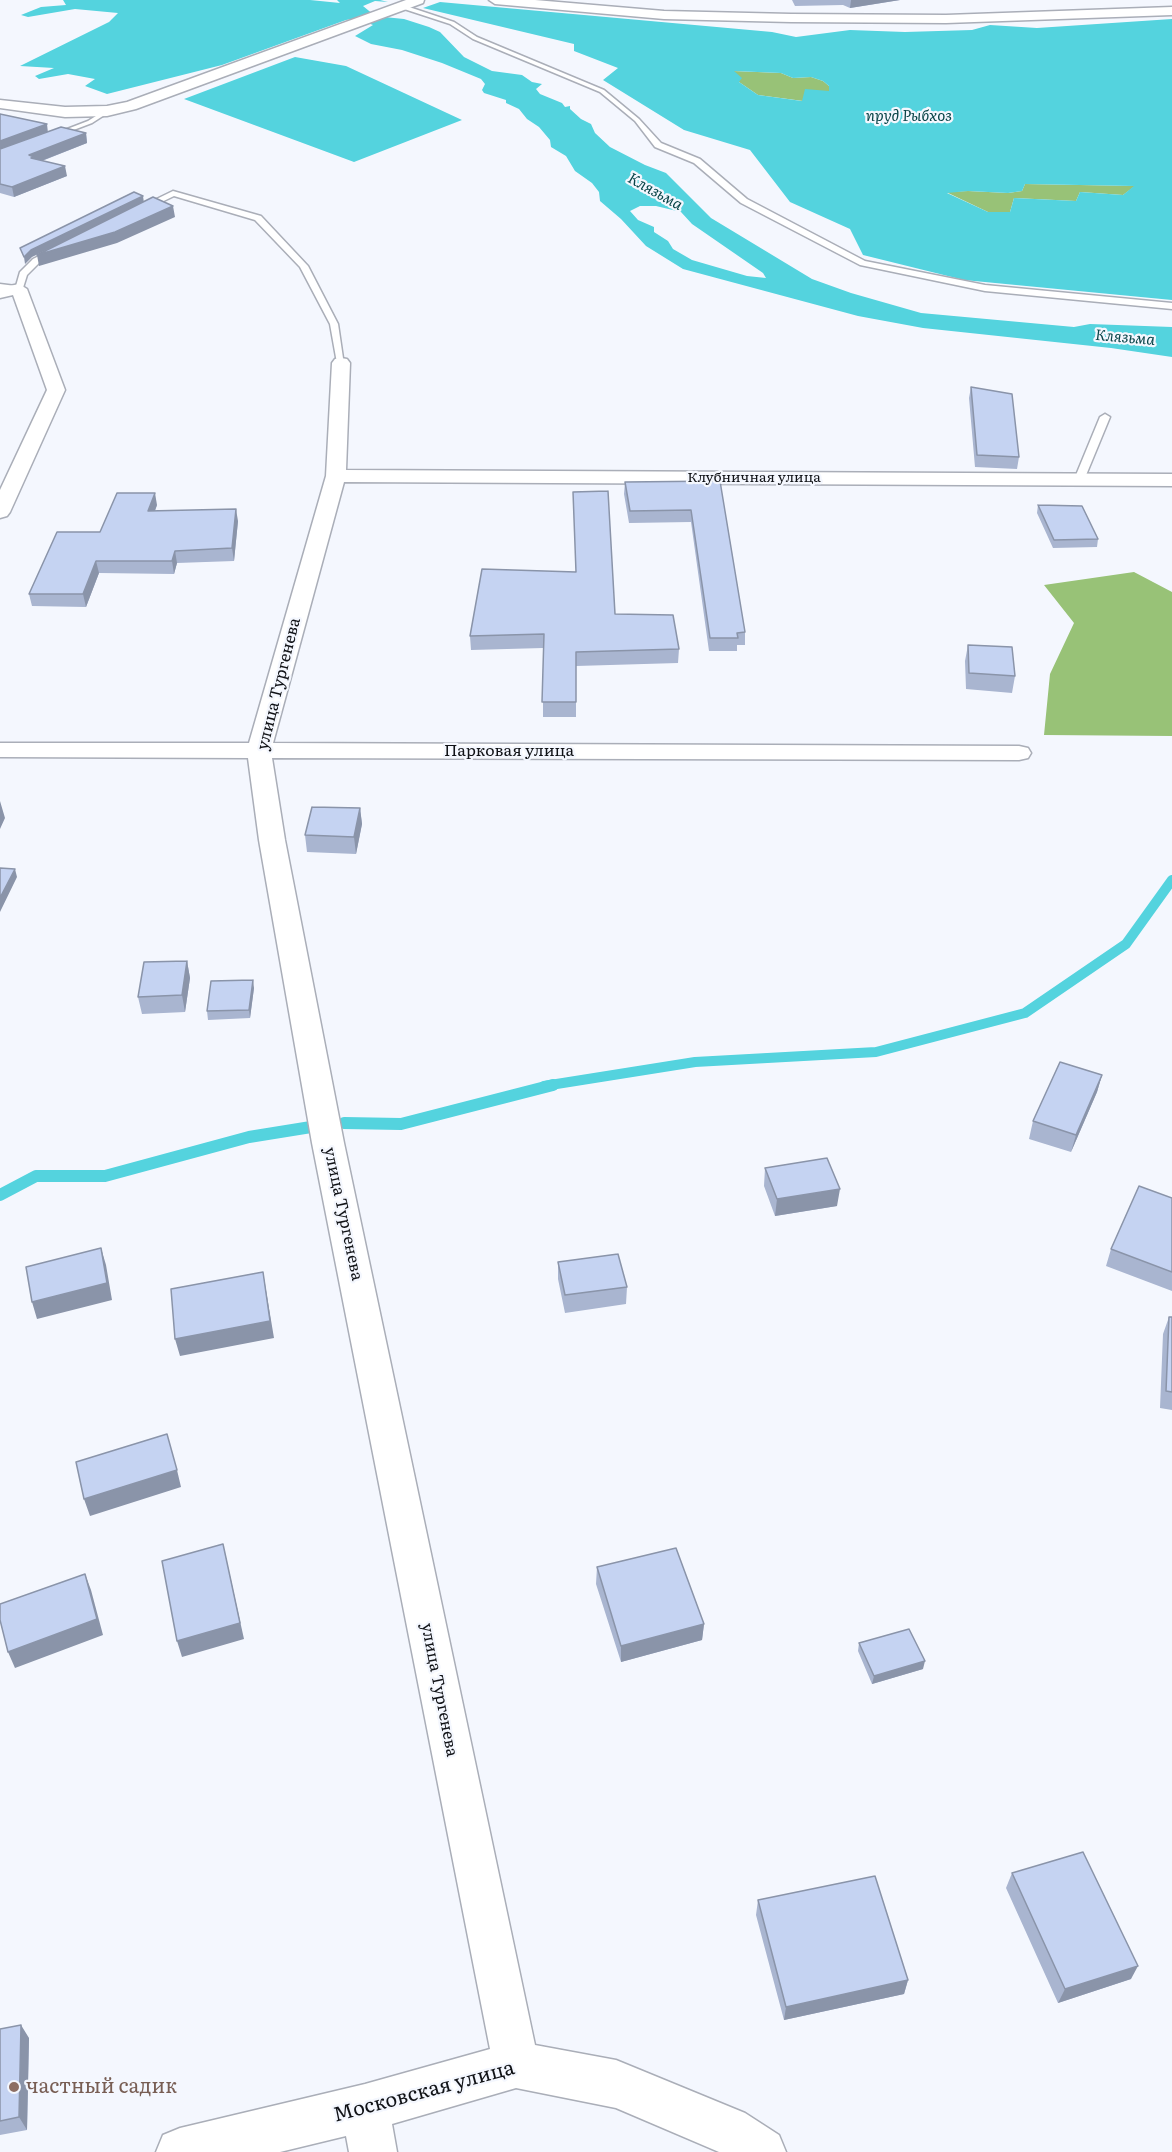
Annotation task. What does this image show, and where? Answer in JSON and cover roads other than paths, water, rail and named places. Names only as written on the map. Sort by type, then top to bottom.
[{"type":"street","points":[[0,104],[65,112],[107,111],[131,106],[418,0]]},
{"type":"street","points":[[495,0],[664,15],[943,15],[1172,11]]},
{"type":"street","points":[[0,293],[9,287],[56,390],[0,512]]},
{"type":"street","name":"улица Тургенева","points":[[341,363],[336,476],[259,750],[272,840],[325,1127],[516,2065]]},
{"type":"street","name":"Клубничная улица","points":[[336,476],[1172,480]]},
{"type":"street","name":"Парковая улица","points":[[0,750],[1019,753]]},
{"type":"street","name":"Московская улица","points":[[180,2152],[369,2130],[516,2065],[616,2084],[728,2130],[762,2152]]},
{"type":"lane","points":[[400,6],[452,23],[475,38],[602,91],[637,120],[658,145],[697,161],[744,201],[863,263],[984,288],[1172,306]]},
{"type":"lane","points":[[45,139],[90,122],[107,111]]},
{"type":"lane","points":[[131,214],[173,193],[258,218],[304,266],[334,324],[341,363]]},
{"type":"lane","points":[[9,287],[36,261],[68,245]]},
{"type":"lane","points":[[1079,480],[1105,417]]},
{"type":"water","points":[[63,0],[310,0],[340,3],[337,0],[380,0],[388,2],[375,1],[363,6],[374,15],[346,20],[222,65],[107,94],[85,86],[95,79],[68,74],[39,79],[35,76],[54,68],[20,66],[109,22],[118,13],[75,9],[28,17],[21,15],[41,7],[66,5]]},
{"type":"water","name":"пруд Рыбхоз","points":[[440,2],[772,32],[796,37],[850,30],[905,32],[972,30],[990,25],[1037,28],[1172,19],[1172,300],[964,280],[863,255],[850,229],[790,202],[750,150],[684,130],[603,80],[618,68],[574,51],[574,44],[423,8]],"holes":[[[734,71],[781,73],[793,78],[811,77],[823,81],[829,86],[829,91],[805,89],[802,101],[758,95],[739,82],[742,78]],[[1025,184],[1134,186],[1123,195],[1080,192],[1076,201],[1014,198],[1010,212],[988,212],[947,193],[968,191],[1008,193],[1022,191]]]},
{"type":"water","name":"Клязьма","points":[[384,17],[404,19],[429,27],[440,32],[464,57],[492,71],[522,75],[532,82],[542,84],[536,89],[540,94],[562,103],[565,107],[570,106],[570,109],[581,119],[591,124],[595,133],[610,147],[666,173],[711,218],[812,279],[921,313],[1074,327],[1090,324],[1172,327],[1172,357],[1111,348],[923,328],[858,316],[683,269],[646,246],[621,219],[600,201],[599,192],[592,183],[575,171],[566,156],[551,147],[550,140],[539,127],[527,119],[519,109],[506,103],[506,100],[484,93],[482,90],[485,84],[481,79],[442,63],[402,50],[371,44],[355,36],[373,25],[368,23]],"holes":[[[640,206],[656,206],[681,212],[692,224],[763,273],[766,278],[747,276],[692,260],[673,249],[668,241],[654,232],[654,227],[638,220],[630,211]]]},
{"type":"water","points":[[295,57],[346,66],[462,120],[354,162],[184,99]]},
{"type":"waterway","points":[[544,1086],[695,1062],[876,1052],[1025,1013],[1126,944],[1172,880]]},
{"type":"waterway","points":[[344,1123],[401,1124],[553,1085]]},
{"type":"waterway","points":[[0,1195],[36,1176],[105,1176],[249,1137],[311,1127]]},
{"type":"place","name":"частный садик","points":[[14,2087]]}]
